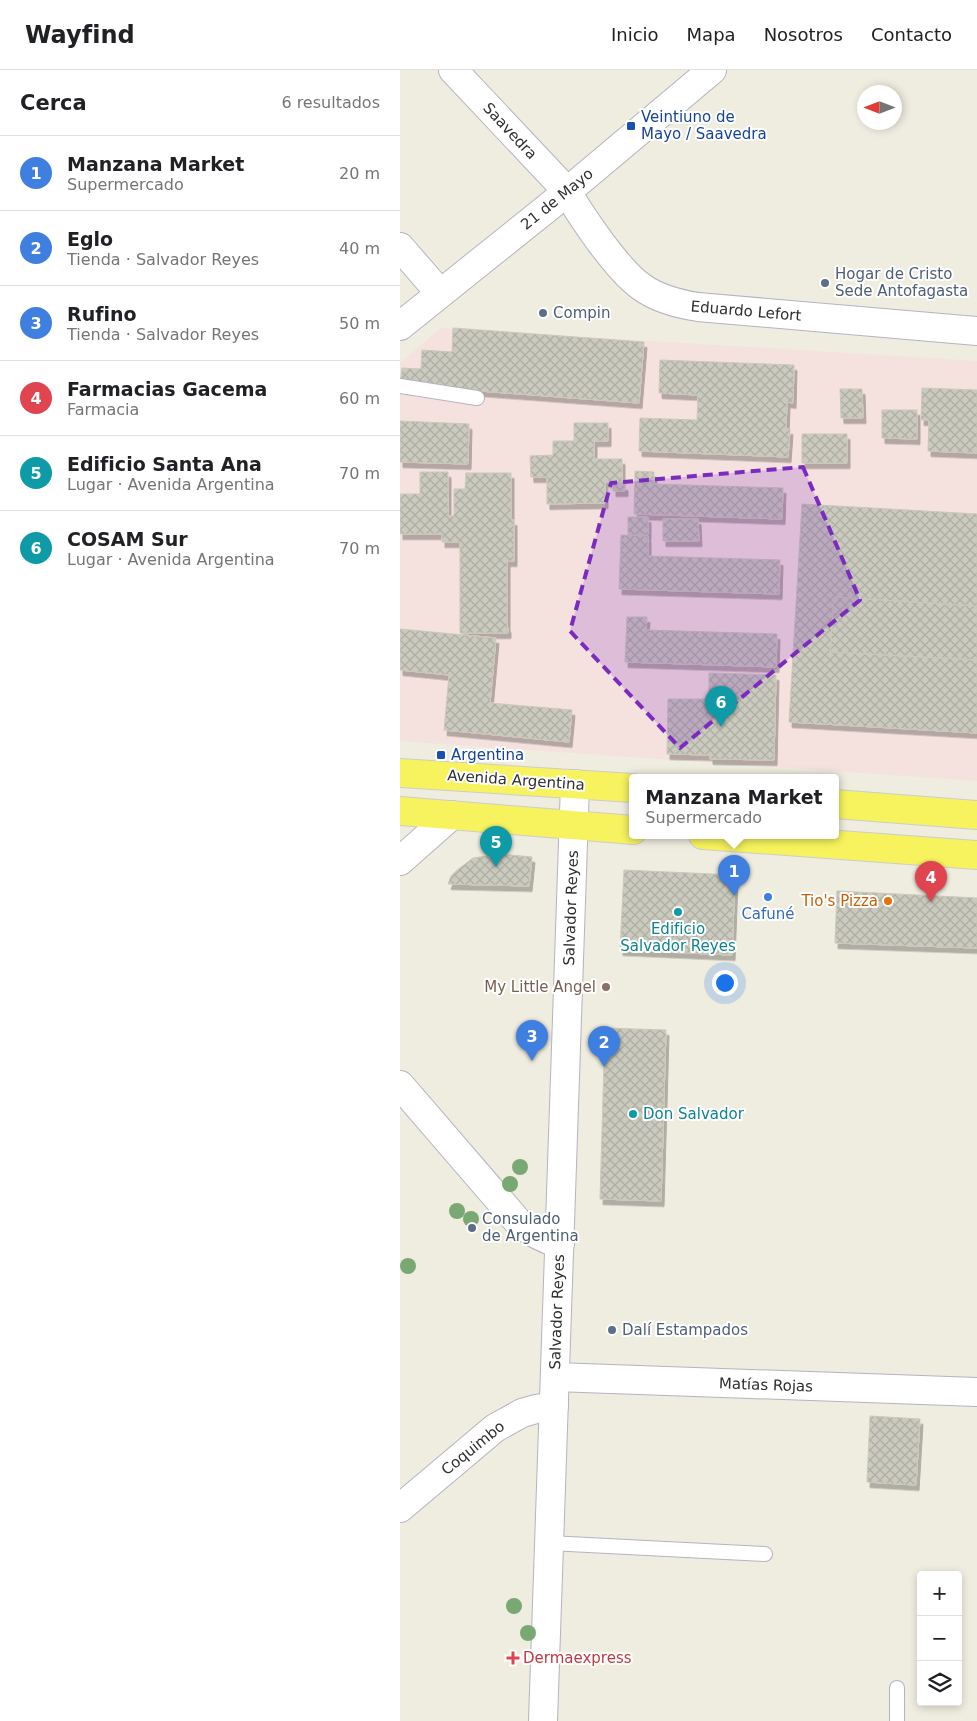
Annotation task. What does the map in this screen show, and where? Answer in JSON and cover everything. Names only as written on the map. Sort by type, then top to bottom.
[{"type":"main road","name":"Avenida Argentina","points":[[400,773],[629,788]]},
{"type":"main road","points":[[839,804],[977,815]]},
{"type":"main road","points":[[400,811],[629,830]]},
{"type":"main road","points":[[758,839],[977,855]]},
{"type":"street","name":"Saavedra","points":[[454,70],[567,191]]},
{"type":"street","name":"21 de Mayo","points":[[400,326],[567,191],[712,70]]},
{"type":"street","name":"Eduardo Lefort","points":[[567,191],[577,210],[632,281],[663,300],[698,308],[977,330]]},
{"type":"street","points":[[400,247],[440,294]]},
{"type":"street","name":"Salvador Reyes","points":[[543,1721],[575,784]]},
{"type":"street","points":[[400,861],[452,815]]},
{"type":"street","points":[[400,1085],[519,1222],[531,1232],[560,1244]]},
{"type":"street","name":"Matías Rojas","points":[[555,1377],[977,1392]]},
{"type":"street","name":"Coquimbo","points":[[400,1508],[495,1428],[522,1413],[554,1406]]},
{"type":"lane","points":[[400,386],[477,398]]},
{"type":"lane","points":[[549,1543],[765,1554]]},
{"type":"lane","points":[[897,1688],[897,1721]]},
{"type":"highlighted area","points":[[803,467],[860,600],[680,748],[570,631],[611,483]]},
{"type":"shaded area","points":[[441,328],[977,361],[977,781],[400,741],[400,363]]},
{"type":"building","points":[[453,328],[644,342],[639,403],[400,385],[402,368],[421,369],[422,350],[452,352]]},
{"type":"building","points":[[660,360],[794,365],[793,403],[787,402],[786,429],[790,429],[788,457],[639,451],[640,418],[697,420],[698,395],[659,393]]},
{"type":"building","points":[[922,388],[977,390],[977,453],[928,451],[929,420],[921,420]]},
{"type":"building","points":[[840,389],[862,389],[863,418],[841,418]]},
{"type":"building","points":[[882,410],[917,410],[917,439],[882,438]]},
{"type":"building","points":[[400,421],[469,424],[468,464],[400,462]]},
{"type":"building","points":[[574,423],[608,423],[608,441],[594,441],[594,459],[622,459],[622,485],[625,485],[625,491],[613,491],[613,482],[605,482],[605,503],[547,504],[547,477],[531,477],[530,456],[553,455],[553,441],[574,441]]},
{"type":"building","points":[[802,434],[847,434],[847,463],[802,463]]},
{"type":"building","points":[[635,471],[654,472],[654,484],[783,488],[782,519],[634,514]]},
{"type":"building","points":[[420,472],[448,472],[448,516],[454,516],[454,489],[465,489],[466,473],[511,473],[511,520],[514,520],[514,561],[507,561],[508,633],[460,633],[460,542],[442,542],[442,534],[400,534],[400,494],[420,494]]},
{"type":"building","points":[[802,504],[977,514],[977,606],[834,597],[830,652],[977,660],[977,733],[789,722]]},
{"type":"building","points":[[628,517],[648,517],[648,535],[628,535]]},
{"type":"building","points":[[663,519],[698,519],[699,541],[663,541]]},
{"type":"building","points":[[621,535],[648,536],[648,556],[780,560],[779,594],[619,589]]},
{"type":"building","points":[[834,597],[977,606],[977,660],[830,652]]},
{"type":"building","points":[[627,617],[647,617],[646,630],[777,634],[776,667],[625,662]]},
{"type":"building","points":[[400,629],[496,638],[490,703],[572,710],[569,742],[444,730],[449,675],[400,670]]},
{"type":"building","points":[[709,673],[776,675],[774,760],[710,759],[710,755],[667,754],[668,699],[709,699]]},
{"type":"building","points":[[500,854],[532,857],[529,886],[448,884],[451,876],[473,858]]},
{"type":"building","name":"Edificio Salvador Reyes","points":[[624,870],[735,875],[732,955],[620,950]]},
{"type":"building","points":[[837,891],[977,898],[977,948],[835,943]]},
{"type":"building","name":"Don Salvador","points":[[605,1028],[666,1030],[661,1201],[600,1199]]},
{"type":"building","points":[[870,1416],[920,1419],[916,1485],[867,1482]]},
{"type":"place","name":"Veintiuno de Mayo / Saavedra","points":[[631,126]]},
{"type":"place","name":"Hogar de Cristo Sede Antofagasta","points":[[825,283]]},
{"type":"place","name":"Compin","points":[[543,313]]},
{"type":"place","name":"COSAM Sur","points":[[721,727]]},
{"type":"place","name":"Argentina","points":[[441,755]]},
{"type":"place","name":"Edificio Santa Ana","points":[[496,867]]},
{"type":"place","name":"Manzana Market","points":[[734,896]]},
{"type":"place","name":"Cafuné","points":[[768,897]]},
{"type":"place","name":"Tio's Pizza","points":[[888,901]]},
{"type":"place","name":"Farmacias Gacema","points":[[931,902]]},
{"type":"place","name":"Edificio Salvador Reyes","points":[[678,912]]},
{"type":"place","name":"My Little Angel","points":[[606,987]]},
{"type":"place","name":"Rufino","points":[[532,1061]]},
{"type":"place","name":"Eglo","points":[[604,1067]]},
{"type":"place","name":"Don Salvador","points":[[633,1114]]},
{"type":"place","name":"Consulado de Argentina","points":[[472,1228]]},
{"type":"place","name":"Dalí Estampados","points":[[612,1330]]},
{"type":"place","name":"Dermaexpress","points":[[513,1658]]}]
